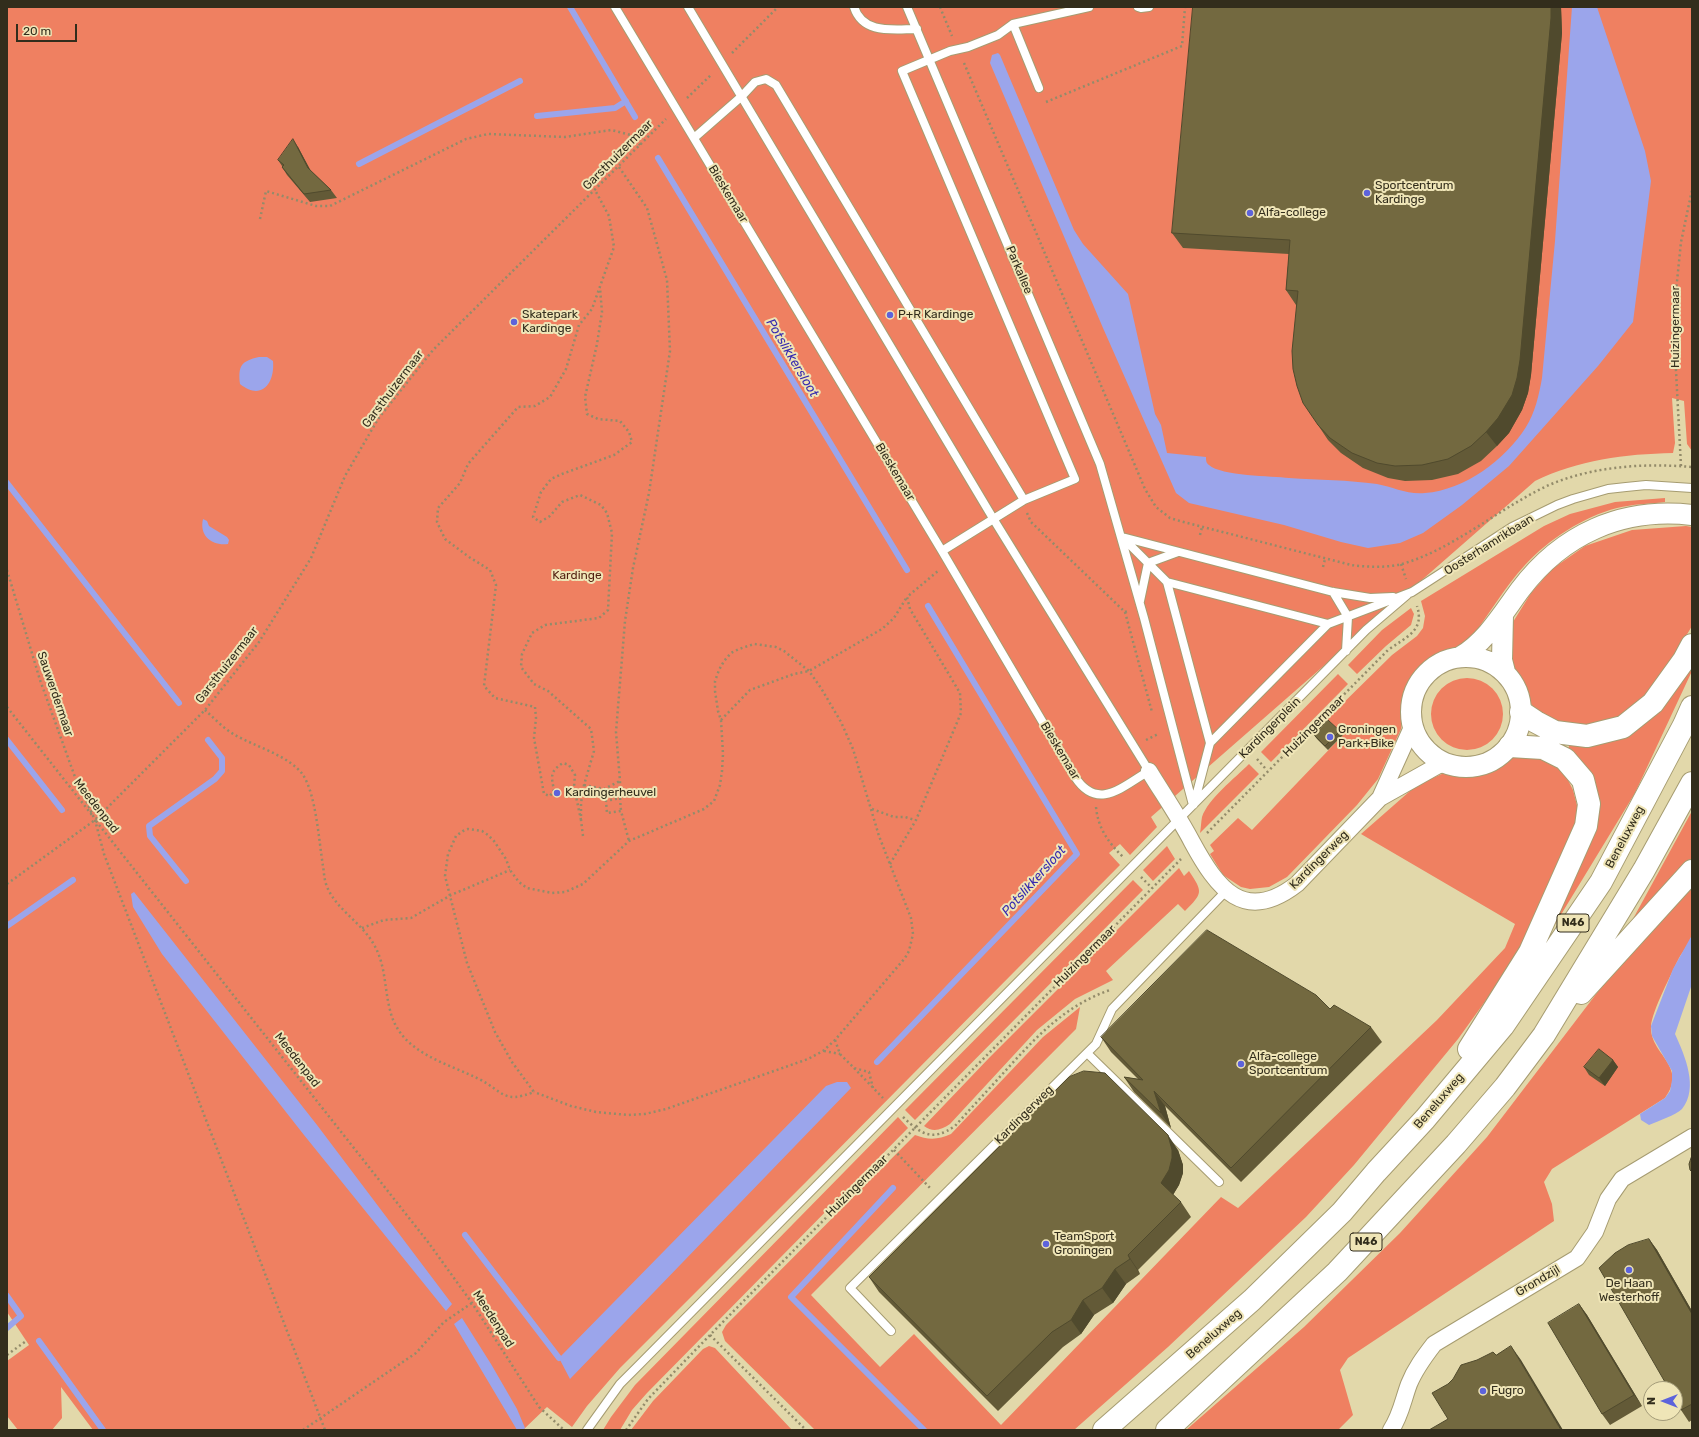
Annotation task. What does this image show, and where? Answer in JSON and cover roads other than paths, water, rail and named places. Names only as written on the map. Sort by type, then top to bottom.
[{"type":"highway","points":[[1521,712],[1555,732],[1587,736],[1624,727],[1654,703],[1684,660],[1692,645]]},
{"type":"highway","name":"Beneluxweg","points":[[1104,1430],[1252,1300],[1342,1212],[1376,1172],[1425,1119],[1503,1026],[1601,882],[1684,725],[1692,707]]},
{"type":"highway","name":"N46","points":[[1425,1119],[1530,952],[1586,826],[1590,804],[1583,780],[1565,759],[1543,748],[1510,746]]},
{"type":"highway","name":"N46","points":[[1167,1430],[1338,1272],[1456,1144],[1505,1087],[1544,1034],[1644,870],[1692,783]]},
{"type":"highway","name":"N46","points":[[1544,1034],[1692,871]]},
{"type":"street","points":[[1460,657],[1471,651],[1503,615],[1537,569],[1553,554],[1585,532],[1606,523],[1626,518],[1676,513],[1692,515]]},
{"type":"street","points":[[1503,615],[1502,660],[1505,672]]},
{"type":"street","points":[[1460,657],[1472,657],[1484,660],[1505,672],[1514,684],[1520,697],[1521,712],[1518,730],[1510,746],[1496,758],[1480,765],[1468,767],[1445,763],[1424,747],[1417,737],[1413,724],[1412,705],[1418,686],[1425,675],[1435,666],[1447,660],[1460,657]]},
{"type":"street","name":"Kardingerweg","points":[[1380,798],[1413,724]]},
{"type":"street","name":"Kardingerweg","points":[[1149,771],[1209,871],[1226,891],[1234,897],[1254,901],[1276,898],[1287,892],[1297,884],[1380,798],[1436,766],[1445,763]]},
{"type":"street","name":"Grondzijl","points":[[1391,1430],[1398,1419],[1415,1371],[1423,1357],[1434,1344],[1577,1258],[1595,1232],[1608,1199],[1622,1179],[1692,1137]]},
{"type":"lane","name":"Bieskemaar","points":[[615,7],[942,551],[1075,778],[1085,790],[1096,795],[1106,795],[1149,771]]},
{"type":"lane","points":[[688,7],[994,520],[1149,771]]},
{"type":"lane","points":[[854,7],[862,21],[875,28],[917,29]]},
{"type":"lane","name":"Parkallee","points":[[907,7],[1094,446],[1122,537]]},
{"type":"lane","points":[[942,551],[1023,501],[1075,479],[902,71],[930,59],[998,35],[1013,24],[1089,7]]},
{"type":"lane","points":[[1138,7],[1149,7]]},
{"type":"lane","points":[[1013,24],[1039,88]]},
{"type":"lane","points":[[694,138],[742,96],[755,82],[766,79],[776,85],[1023,501]]},
{"type":"lane","name":"Oosterhamrikbaan","points":[[1409,594],[1512,528],[1551,508],[1573,499],[1608,490],[1646,485],[1692,488]]},
{"type":"lane","points":[[1122,537],[1333,592],[1370,598],[1409,594]]},
{"type":"lane","points":[[1122,537],[1167,582],[1210,743]]},
{"type":"lane","points":[[1122,537],[1193,805]]},
{"type":"lane","points":[[1148,563],[1178,552]]},
{"type":"lane","points":[[1139,602],[1148,563]]},
{"type":"lane","points":[[1167,582],[1328,624]]},
{"type":"lane","points":[[1333,592],[1348,617],[1346,651]]},
{"type":"lane","name":"Kardingerplein","points":[[1193,805],[1210,743],[1328,624],[1409,594]]},
{"type":"lane","name":"Kardingerplein","points":[[1178,820],[1366,630],[1409,594]]},
{"type":"lane","points":[[587,1430],[620,1384],[638,1365],[1178,820]]},
{"type":"lane","name":"Kardingerweg","points":[[891,1331],[850,1288],[1096,1044],[1112,1009],[1226,891]]},
{"type":"lane","points":[[1087,1053],[1219,1182]]},
{"type":"water","points":[[1572,7],[1597,7],[1645,151],[1651,181],[1633,322],[1598,366],[1509,466],[1462,505],[1423,533],[1400,543],[1368,548],[1341,542],[1284,525],[1189,503],[1176,493],[1103,328],[990,63],[992,55],[998,53],[1000,55],[1074,230],[1083,244],[1128,294],[1155,414],[1161,425],[1167,453],[1206,457],[1207,463],[1215,469],[1235,473],[1377,484],[1407,492],[1425,493],[1440,491],[1469,480],[1495,462],[1507,451],[1526,427],[1532,416],[1540,391],[1555,241]]},
{"type":"water","points":[[259,357],[267,357],[273,361],[272,377],[265,388],[254,391],[240,384],[240,369],[248,360]]},
{"type":"water","points":[[203,519],[207,521],[209,526],[227,537],[229,540],[228,544],[217,543],[208,539],[203,530]]},
{"type":"water","points":[[134,892],[317,1125],[452,1304],[446,1311],[304,1135],[162,954],[133,907],[131,894]]},
{"type":"water","points":[[1692,935],[1692,984],[1675,1034],[1683,1052],[1689,1072],[1690,1082],[1687,1101],[1679,1111],[1649,1125],[1641,1120],[1640,1114],[1665,1098],[1670,1091],[1672,1080],[1672,1071],[1652,1036],[1651,1026],[1673,969]]},
{"type":"water","points":[[837,1082],[847,1082],[851,1088],[570,1379],[559,1358],[826,1086]]},
{"type":"water","points":[[462,1318],[517,1409],[525,1428],[523,1430],[517,1430],[454,1324]]},
{"type":"waterway","points":[[570,7],[635,117]]},
{"type":"waterway","points":[[359,164],[520,81]]},
{"type":"waterway","points":[[537,116],[615,108],[626,101]]},
{"type":"waterway","name":"Potslikkersloot","points":[[658,158],[907,570]]},
{"type":"waterway","points":[[7,483],[179,703]]},
{"type":"waterway","name":"Potslikkersloot","points":[[877,1062],[1077,854],[928,606]]},
{"type":"waterway","points":[[7,740],[62,810]]},
{"type":"waterway","points":[[186,881],[150,836],[149,826],[215,779],[222,771],[222,758],[208,740]]},
{"type":"waterway","points":[[7,926],[73,880]]},
{"type":"waterway","points":[[893,1188],[791,1297],[924,1430]]},
{"type":"waterway","points":[[465,1235],[559,1358]]},
{"type":"waterway","points":[[7,1296],[21,1316],[7,1328]]},
{"type":"waterway","points":[[39,1341],[103,1430]]},
{"type":"place","name":"Sportcentrum Kardinge","points":[[1367,193]]},
{"type":"place","name":"Alfa-college","points":[[1250,213]]},
{"type":"place","name":"P+R Kardinge","points":[[890,315]]},
{"type":"place","name":"Skatepark Kardinge","points":[[514,322]]},
{"type":"place","name":"Groningen Park+Bike","points":[[1330,737]]},
{"type":"place","name":"Kardingerheuvel","points":[[557,793]]},
{"type":"place","name":"Alfa-college Sportcentrum","points":[[1241,1064]]},
{"type":"place","name":"TeamSport Groningen","points":[[1046,1244]]},
{"type":"place","name":"De Haan Westerhoff","points":[[1629,1270]]},
{"type":"place","name":"Fugro","points":[[1483,1391]]},
{"type":"park label","name":"Kardinge","points":[[577,576]]}]
